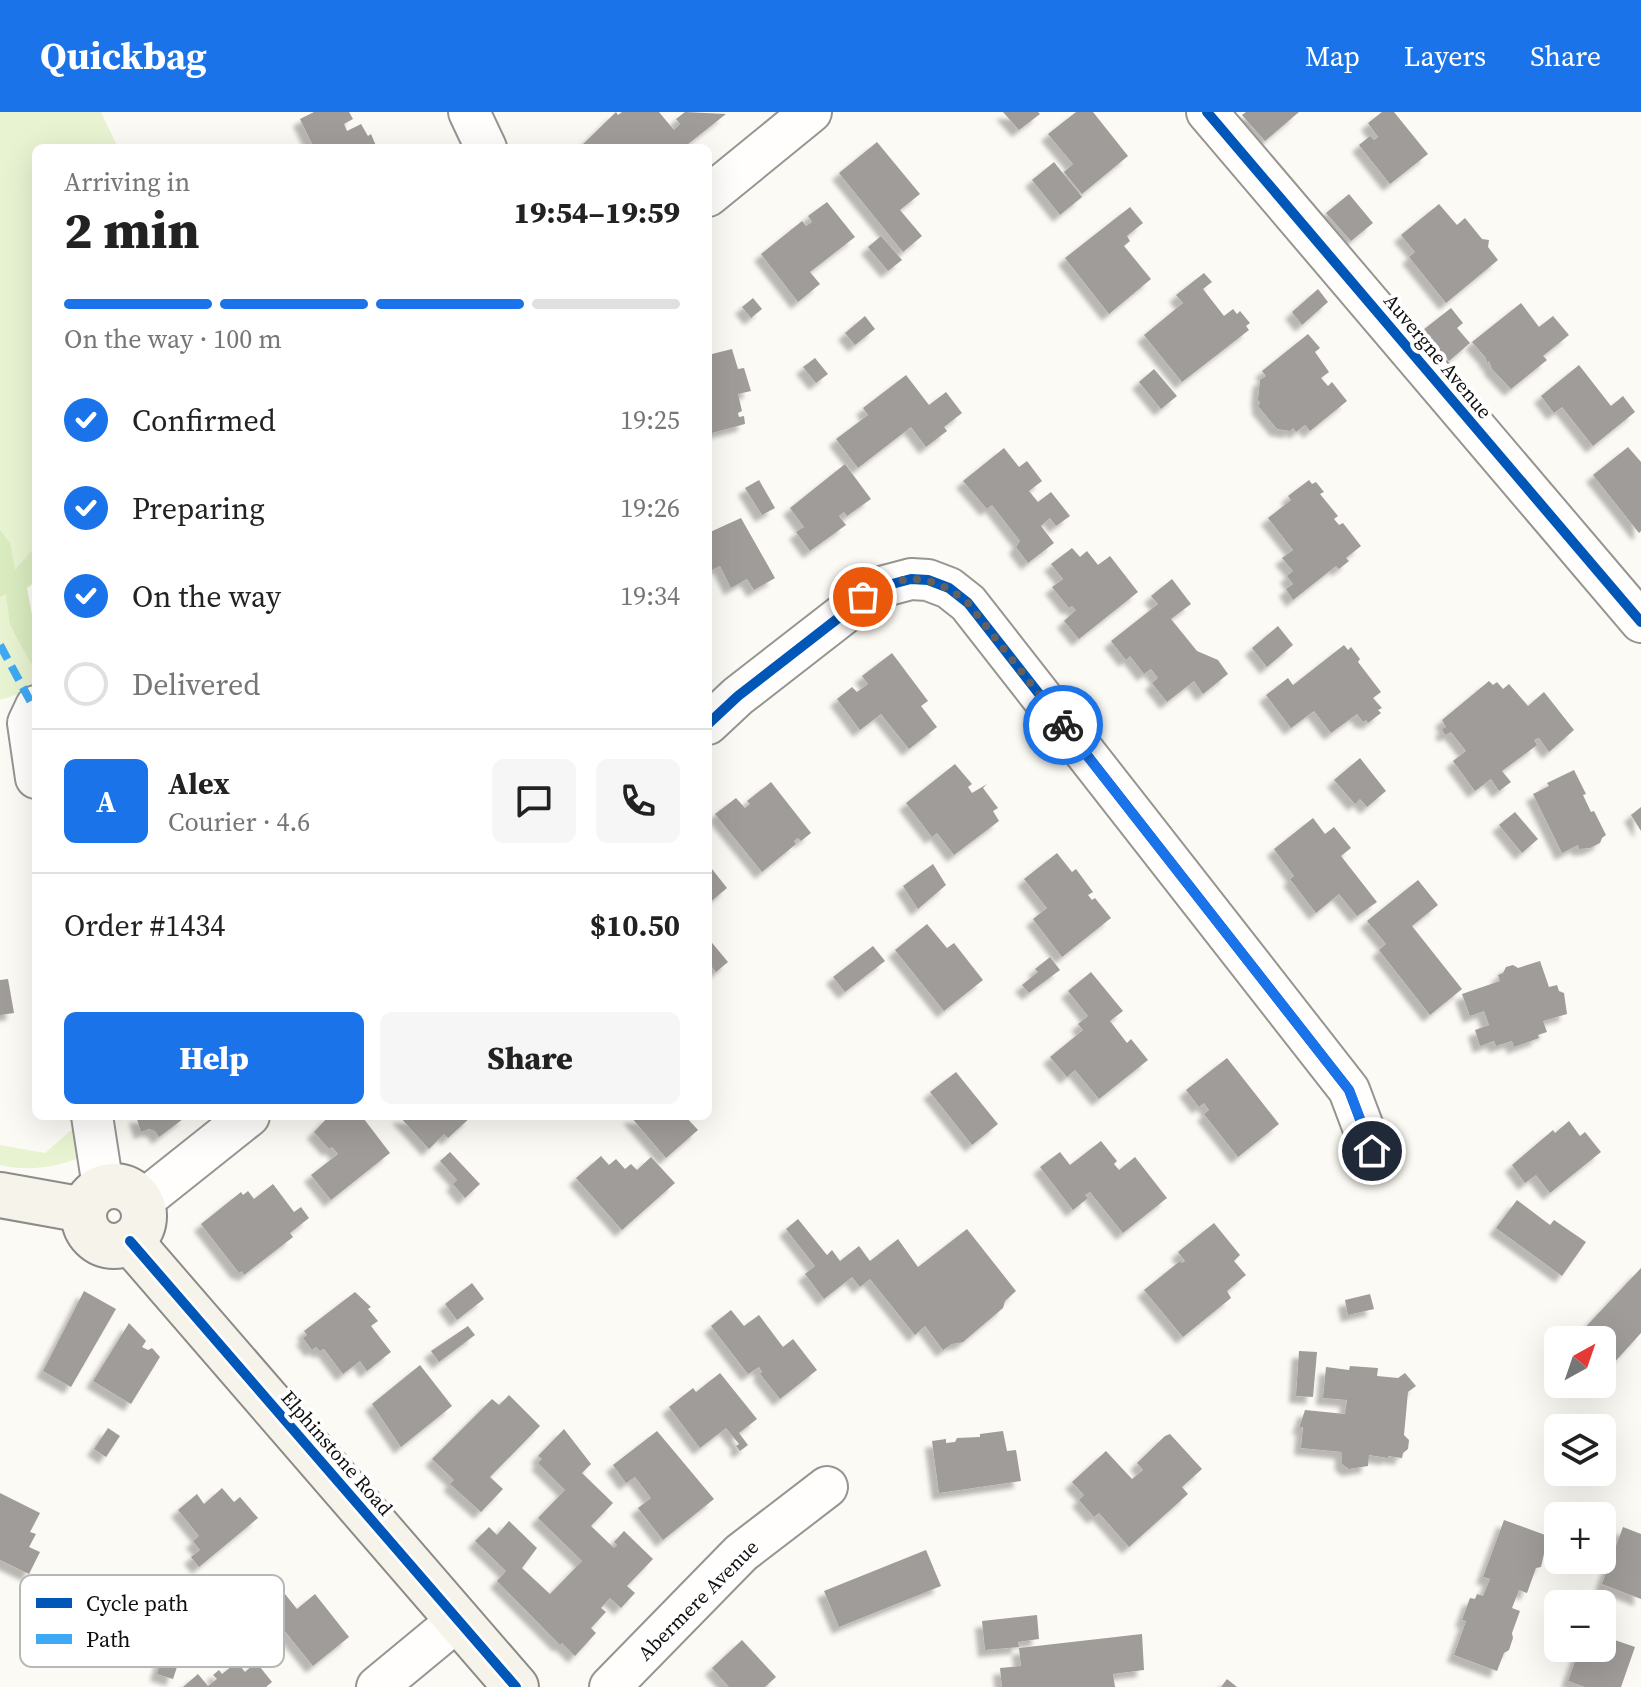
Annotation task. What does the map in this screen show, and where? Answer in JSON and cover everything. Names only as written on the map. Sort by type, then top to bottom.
[{"type":"street","points":[[469,112],[484,144]]},
{"type":"street","points":[[712,193],[811,112]]},
{"type":"street","name":"Auvergne Avenue","points":[[1207,112],[1641,622]]},
{"type":"street","points":[[712,720],[738,696],[877,588],[911,579],[928,580],[949,588],[968,603],[1349,1090],[1372,1151]]},
{"type":"street","points":[[32,714],[28,723],[32,750]]},
{"type":"street","points":[[93,1120],[114,1210]]},
{"type":"street","points":[[0,1195],[114,1210],[243,1120]]},
{"type":"street","name":"Elphinstone Road","points":[[114,1210],[516,1687]]},
{"type":"street","name":"Abermere Avenue","points":[[610,1687],[741,1553],[827,1487]]},
{"type":"street","points":[[377,1687],[458,1620]]},
{"type":"green space","points":[[0,112],[101,112],[116,144],[32,144],[32,584],[27,588],[32,616],[32,685],[25,692],[0,700]]},
{"type":"green space","points":[[0,530],[10,543],[15,570],[32,551],[32,584],[27,588],[32,616],[32,666],[10,625],[6,594],[0,597]]},
{"type":"green space","points":[[81,1122],[86,1155],[44,1167],[0,1165],[0,1145],[45,1153]]},
{"type":"building","points":[[314,112],[349,112],[353,119],[344,124],[347,131],[361,124],[375,144],[312,144],[300,119]]},
{"type":"building","points":[[616,112],[618,115],[622,112],[659,112],[674,130],[680,124],[676,119],[685,112],[726,114],[688,144],[583,144]]},
{"type":"building","points":[[1003,112],[1038,112],[1040,114],[1019,130]]},
{"type":"building","points":[[1076,112],[1093,112],[1128,156],[1082,194],[1064,172],[1073,164],[1048,134]]},
{"type":"building","points":[[1246,112],[1299,112],[1265,141],[1242,115]]},
{"type":"building","points":[[1382,112],[1394,112],[1428,154],[1390,184],[1359,145],[1370,136],[1374,140],[1378,137],[1368,123]]},
{"type":"building","points":[[877,142],[920,194],[900,210],[922,236],[903,252],[839,173]]},
{"type":"building","points":[[1054,162],[1082,197],[1060,215],[1032,180]]},
{"type":"building","points":[[1349,194],[1373,223],[1351,241],[1326,213]]},
{"type":"building","points":[[827,202],[855,237],[810,272],[820,284],[798,302],[761,254],[802,221],[806,226],[812,222],[808,216]]},
{"type":"building","points":[[1439,204],[1457,225],[1465,218],[1482,239],[1489,240],[1488,247],[1498,260],[1446,303],[1409,257],[1415,252],[1401,235]]},
{"type":"building","points":[[1130,207],[1143,223],[1127,236],[1130,241],[1124,246],[1151,279],[1109,314],[1065,258]]},
{"type":"building","points":[[881,236],[902,260],[888,271],[868,247]]},
{"type":"building","points":[[1204,273],[1212,282],[1203,289],[1224,316],[1233,309],[1237,314],[1240,311],[1250,323],[1246,326],[1249,330],[1182,382],[1144,335],[1183,303],[1176,295]]},
{"type":"building","points":[[1318,289],[1328,302],[1302,325],[1292,312]]},
{"type":"building","points":[[753,298],[762,309],[751,318],[742,307]]},
{"type":"building","points":[[1521,303],[1539,327],[1553,316],[1569,335],[1543,356],[1547,360],[1511,389],[1472,342]]},
{"type":"building","points":[[1451,308],[1463,323],[1457,328],[1470,343],[1449,361],[1423,330]]},
{"type":"building","points":[[865,316],[875,329],[855,345],[845,333]]},
{"type":"building","points":[[1308,334],[1320,348],[1315,352],[1329,372],[1321,378],[1328,386],[1332,382],[1347,401],[1310,431],[1305,425],[1296,432],[1293,428],[1290,431],[1277,429],[1258,406],[1260,380],[1266,376],[1262,371]]},
{"type":"building","points":[[732,349],[738,369],[744,368],[751,391],[738,394],[742,411],[738,413],[739,417],[744,416],[745,424],[712,433],[712,354]]},
{"type":"building","points":[[815,358],[828,374],[816,383],[803,367]]},
{"type":"building","points":[[1579,365],[1611,406],[1623,396],[1635,412],[1593,446],[1562,407],[1554,413],[1541,396]]},
{"type":"building","points":[[1154,369],[1177,396],[1161,409],[1139,382]]},
{"type":"building","points":[[906,375],[929,405],[946,392],[962,413],[944,427],[947,431],[926,447],[911,427],[858,468],[836,439],[868,415],[863,408]]},
{"type":"building","points":[[1628,447],[1641,462],[1639,533],[1593,475]]},
{"type":"building","points":[[1004,448],[1019,467],[1027,461],[1042,481],[1029,491],[1038,502],[1051,492],[1070,516],[1056,526],[1050,518],[1041,526],[1054,543],[1028,563],[1016,547],[1020,541],[992,505],[987,509],[963,481]]},
{"type":"building","points":[[845,464],[871,499],[847,516],[844,512],[839,516],[846,525],[810,551],[796,532],[804,527],[790,508]]},
{"type":"building","points":[[759,480],[775,508],[762,515],[745,488]]},
{"type":"building","points":[[1309,480],[1312,484],[1316,482],[1324,492],[1320,494],[1338,516],[1334,519],[1339,525],[1343,523],[1361,546],[1346,558],[1349,561],[1339,569],[1336,566],[1293,600],[1286,589],[1293,584],[1287,576],[1293,571],[1282,558],[1293,550],[1268,518],[1291,500],[1288,496]]},
{"type":"building","points":[[741,518],[775,578],[754,590],[747,579],[731,588],[720,566],[712,570],[712,531]]},
{"type":"building","points":[[1072,548],[1080,557],[1087,551],[1098,565],[1110,556],[1138,592],[1079,639],[1064,621],[1076,610],[1072,606],[1069,608],[1052,587],[1063,579],[1051,564]]},
{"type":"building","points":[[1172,579],[1191,604],[1171,619],[1197,651],[1218,660],[1228,674],[1203,694],[1194,681],[1167,702],[1152,683],[1158,678],[1151,669],[1144,674],[1130,656],[1126,660],[1111,641],[1158,604],[1151,596]]},
{"type":"building","points":[[1278,626],[1293,645],[1267,667],[1252,648]]},
{"type":"building","points":[[1344,645],[1348,650],[1351,647],[1360,659],[1358,662],[1381,692],[1373,698],[1382,708],[1378,710],[1381,713],[1368,723],[1357,714],[1331,733],[1314,711],[1291,728],[1266,695],[1288,678],[1293,685]]},
{"type":"building","points":[[892,653],[928,701],[921,706],[937,727],[909,749],[881,714],[860,730],[837,699],[852,687],[857,692],[868,684],[862,676]]},
{"type":"building","points":[[1489,681],[1493,685],[1497,682],[1503,689],[1509,684],[1528,706],[1544,692],[1574,730],[1549,752],[1539,738],[1534,740],[1537,745],[1502,771],[1511,782],[1499,791],[1491,779],[1475,791],[1453,761],[1466,751],[1451,732],[1445,735],[1442,729],[1446,727],[1442,720]]},
{"type":"building","points":[[1360,758],[1386,791],[1367,807],[1360,799],[1355,804],[1334,780]]},
{"type":"building","points":[[955,764],[972,784],[968,787],[972,793],[987,784],[983,788],[998,808],[993,811],[999,821],[954,855],[937,833],[932,837],[906,803]]},
{"type":"building","points":[[1574,770],[1591,812],[1594,811],[1606,835],[1600,843],[1590,848],[1579,849],[1578,845],[1562,853],[1533,794],[1549,786],[1547,783]]},
{"type":"building","points":[[771,782],[811,833],[801,841],[798,838],[794,841],[796,844],[762,872],[715,814],[736,798],[745,808],[750,804],[747,801]]},
{"type":"building","points":[[1641,807],[1641,831],[1631,815]]},
{"type":"building","points":[[1515,812],[1538,839],[1522,853],[1499,825]]},
{"type":"building","points":[[1313,818],[1325,834],[1334,827],[1351,848],[1341,856],[1377,902],[1357,916],[1339,894],[1316,913],[1290,879],[1294,876],[1274,849]]},
{"type":"building","points":[[1057,853],[1072,872],[1076,869],[1093,892],[1088,895],[1092,900],[1095,898],[1111,918],[1062,957],[1033,919],[1047,908],[1024,879]]},
{"type":"building","points":[[933,864],[946,885],[918,909],[903,886]]},
{"type":"building","points":[[712,869],[727,888],[712,901]]},
{"type":"building","points":[[1418,880],[1438,905],[1412,926],[1462,989],[1430,1015],[1379,950],[1386,944],[1367,921]]},
{"type":"building","points":[[927,924],[947,948],[954,943],[983,980],[944,1011],[895,950]]},
{"type":"building","points":[[712,943],[728,962],[716,972],[712,967]]},
{"type":"building","points":[[873,946],[885,961],[845,992],[833,977]]},
{"type":"building","points":[[1050,957],[1060,970],[1029,993],[1022,985]]},
{"type":"building","points":[[1540,961],[1549,987],[1557,985],[1559,991],[1564,993],[1567,1014],[1543,1021],[1547,1032],[1538,1035],[1539,1038],[1514,1047],[1512,1041],[1496,1046],[1494,1041],[1480,1046],[1475,1030],[1489,1025],[1484,1011],[1470,1016],[1462,994],[1500,981],[1498,975],[1506,967],[1513,965],[1518,968]]},
{"type":"building","points":[[1091,972],[1123,1011],[1110,1021],[1127,1043],[1131,1039],[1148,1060],[1099,1099],[1075,1070],[1067,1077],[1050,1057],[1083,1030],[1078,1024],[1088,1016],[1068,991]]},
{"type":"building","points":[[8,979],[14,1013],[0,1015],[0,980]]},
{"type":"building","points":[[1227,1058],[1279,1124],[1238,1157],[1204,1114],[1209,1110],[1204,1103],[1199,1107],[1186,1090]]},
{"type":"building","points":[[956,1072],[998,1124],[972,1145],[930,1092]]},
{"type":"building","points":[[137,1120],[182,1120],[159,1137],[149,1129],[141,1132]]},
{"type":"building","points":[[325,1120],[365,1120],[390,1153],[331,1200],[311,1175],[338,1154],[314,1132]]},
{"type":"building","points":[[403,1120],[468,1120],[448,1138],[444,1134],[429,1149]]},
{"type":"building","points":[[633,1120],[689,1120],[698,1130],[666,1158]]},
{"type":"building","points":[[1569,1121],[1580,1136],[1585,1132],[1601,1152],[1550,1193],[1536,1175],[1525,1183],[1512,1165],[1553,1130],[1555,1133]]},
{"type":"building","points":[[1101,1141],[1117,1161],[1114,1164],[1119,1170],[1135,1157],[1167,1198],[1123,1233],[1090,1192],[1085,1195],[1088,1198],[1073,1210],[1040,1167],[1060,1152],[1070,1165]]},
{"type":"building","points":[[450,1152],[480,1184],[465,1198],[453,1184],[457,1180],[440,1161]]},
{"type":"building","points":[[601,1156],[609,1165],[616,1159],[625,1169],[631,1164],[637,1170],[651,1157],[675,1183],[622,1230],[576,1178]]},
{"type":"building","points":[[273,1184],[294,1212],[301,1207],[309,1218],[290,1233],[293,1237],[244,1275],[242,1271],[239,1273],[201,1224],[241,1192],[243,1195],[248,1191],[254,1199]]},
{"type":"building","points":[[1517,1200],[1550,1225],[1554,1220],[1586,1242],[1562,1276],[1496,1228]]},
{"type":"building","points":[[798,1219],[827,1255],[832,1250],[840,1261],[859,1246],[870,1261],[898,1239],[918,1267],[967,1229],[1016,1291],[1005,1301],[1003,1308],[963,1342],[943,1350],[925,1326],[915,1335],[870,1279],[860,1287],[852,1277],[824,1299],[805,1274],[815,1266],[786,1229]]},
{"type":"building","points":[[1214,1223],[1240,1255],[1234,1261],[1246,1275],[1227,1291],[1231,1298],[1183,1337],[1144,1290],[1180,1261],[1185,1261],[1178,1252]]},
{"type":"building","points":[[1641,1268],[1641,1333],[1616,1360],[1616,1326],[1586,1326]]},
{"type":"building","points":[[472,1283],[484,1299],[457,1320],[445,1304]]},
{"type":"building","points":[[84,1291],[116,1309],[71,1387],[43,1371]]},
{"type":"building","points":[[355,1292],[371,1307],[368,1309],[378,1321],[371,1326],[391,1352],[367,1371],[360,1361],[343,1374],[324,1349],[320,1351],[316,1347],[312,1350],[303,1338],[307,1335],[304,1331]]},
{"type":"building","points":[[1370,1294],[1374,1309],[1348,1315],[1345,1300]]},
{"type":"building","points":[[731,1310],[744,1326],[759,1315],[783,1347],[793,1339],[817,1370],[780,1399],[760,1374],[759,1367],[748,1374],[711,1326]]},
{"type":"building","points":[[129,1323],[146,1341],[142,1347],[152,1348],[160,1357],[131,1404],[93,1381]]},
{"type":"building","points":[[468,1326],[475,1335],[439,1362],[431,1351]]},
{"type":"building","points":[[1299,1351],[1317,1352],[1313,1397],[1296,1396]]},
{"type":"building","points":[[420,1365],[452,1406],[401,1447],[372,1404]]},
{"type":"building","points":[[1350,1366],[1378,1368],[1377,1376],[1398,1378],[1405,1373],[1416,1386],[1408,1392],[1404,1435],[1409,1440],[1402,1458],[1369,1455],[1368,1466],[1349,1469],[1342,1464],[1342,1452],[1301,1448],[1303,1427],[1299,1428],[1305,1410],[1345,1414],[1347,1400],[1323,1398],[1326,1367],[1349,1370]]},
{"type":"building","points":[[720,1373],[757,1419],[739,1433],[748,1445],[740,1451],[736,1446],[739,1444],[726,1428],[700,1448],[669,1407],[693,1388],[696,1392]]},
{"type":"building","points":[[509,1395],[540,1426],[490,1477],[503,1489],[481,1512],[450,1484],[454,1480],[432,1459],[492,1399],[499,1405]]},
{"type":"building","points":[[108,1428],[120,1436],[106,1457],[94,1449]]},
{"type":"building","points":[[564,1429],[591,1464],[582,1473],[613,1503],[591,1526],[614,1548],[617,1545],[614,1542],[624,1531],[653,1559],[627,1586],[635,1593],[621,1608],[610,1598],[601,1608],[606,1612],[591,1628],[596,1633],[575,1656],[562,1643],[560,1645],[497,1581],[506,1571],[475,1541],[489,1527],[497,1535],[509,1521],[537,1548],[522,1568],[550,1594],[582,1561],[538,1518],[565,1490],[538,1463],[542,1459],[538,1456]]},
{"type":"building","points":[[657,1431],[714,1499],[663,1540],[638,1508],[651,1498],[635,1477],[626,1483],[613,1465]]},
{"type":"building","points":[[1003,1431],[1007,1451],[1016,1450],[1021,1481],[939,1493],[932,1441],[946,1439],[946,1443],[955,1442],[957,1438],[980,1437],[980,1434]]},
{"type":"building","points":[[1170,1434],[1202,1469],[1182,1487],[1188,1494],[1129,1547],[1099,1513],[1094,1517],[1079,1500],[1084,1495],[1072,1482],[1106,1451],[1132,1479],[1143,1470],[1137,1463]]},
{"type":"building","points":[[222,1488],[234,1502],[240,1497],[258,1518],[199,1567],[191,1557],[200,1550],[193,1541],[199,1536],[178,1510],[197,1494],[204,1504]]},
{"type":"building","points":[[0,1493],[40,1513],[30,1532],[36,1534],[29,1547],[40,1552],[29,1574],[0,1560]]},
{"type":"building","points":[[1504,1520],[1544,1535],[1541,1567],[1536,1568],[1527,1593],[1519,1590],[1512,1608],[1520,1611],[1513,1638],[1497,1671],[1454,1655],[1470,1598],[1475,1599],[1477,1594],[1483,1596],[1490,1579],[1483,1577]]},
{"type":"building","points":[[1623,1527],[1641,1534],[1641,1599],[1602,1584],[1606,1574],[1616,1574],[1616,1546]]},
{"type":"building","points":[[926,1550],[941,1586],[839,1627],[824,1591]]},
{"type":"building","points":[[284,1593],[297,1609],[315,1594],[349,1637],[313,1666],[284,1630]]},
{"type":"building","points":[[1037,1615],[1039,1639],[1018,1642],[1019,1647],[985,1650],[982,1621]]},
{"type":"building","points":[[1142,1634],[1144,1670],[1113,1674],[1115,1687],[1002,1687],[1000,1668],[1021,1666],[1019,1648]]},
{"type":"building","points":[[742,1640],[776,1677],[765,1687],[729,1687],[712,1668]]},
{"type":"building","points":[[1616,1640],[1635,1647],[1621,1687],[1585,1687],[1568,1681],[1575,1662],[1616,1662]]},
{"type":"building","points":[[159,1667],[177,1667],[173,1679],[157,1674]]},
{"type":"building","points":[[231,1667],[241,1667],[245,1672],[250,1667],[260,1667],[272,1682],[266,1687],[183,1687],[198,1674],[208,1686],[217,1679],[213,1675],[219,1670],[222,1674]]},
{"type":"building","points":[[1227,1679],[1237,1687],[1221,1687]]},
{"type":"marked path","points":[[0,645],[32,704]]},
{"type":"cycle path","points":[[1207,112],[1641,622]]},
{"type":"cycle path","points":[[712,720],[738,696],[877,588],[911,579],[928,580],[949,588],[968,603],[1349,1090],[1372,1151]]},
{"type":"cycle path","points":[[130,1241],[516,1687]]},
{"type":"way so far","points":[[863,597],[877,588],[911,579],[928,580],[949,588],[968,603],[1063,725]]},
{"type":"route","points":[[1063,725],[1349,1090],[1372,1151]]}]
